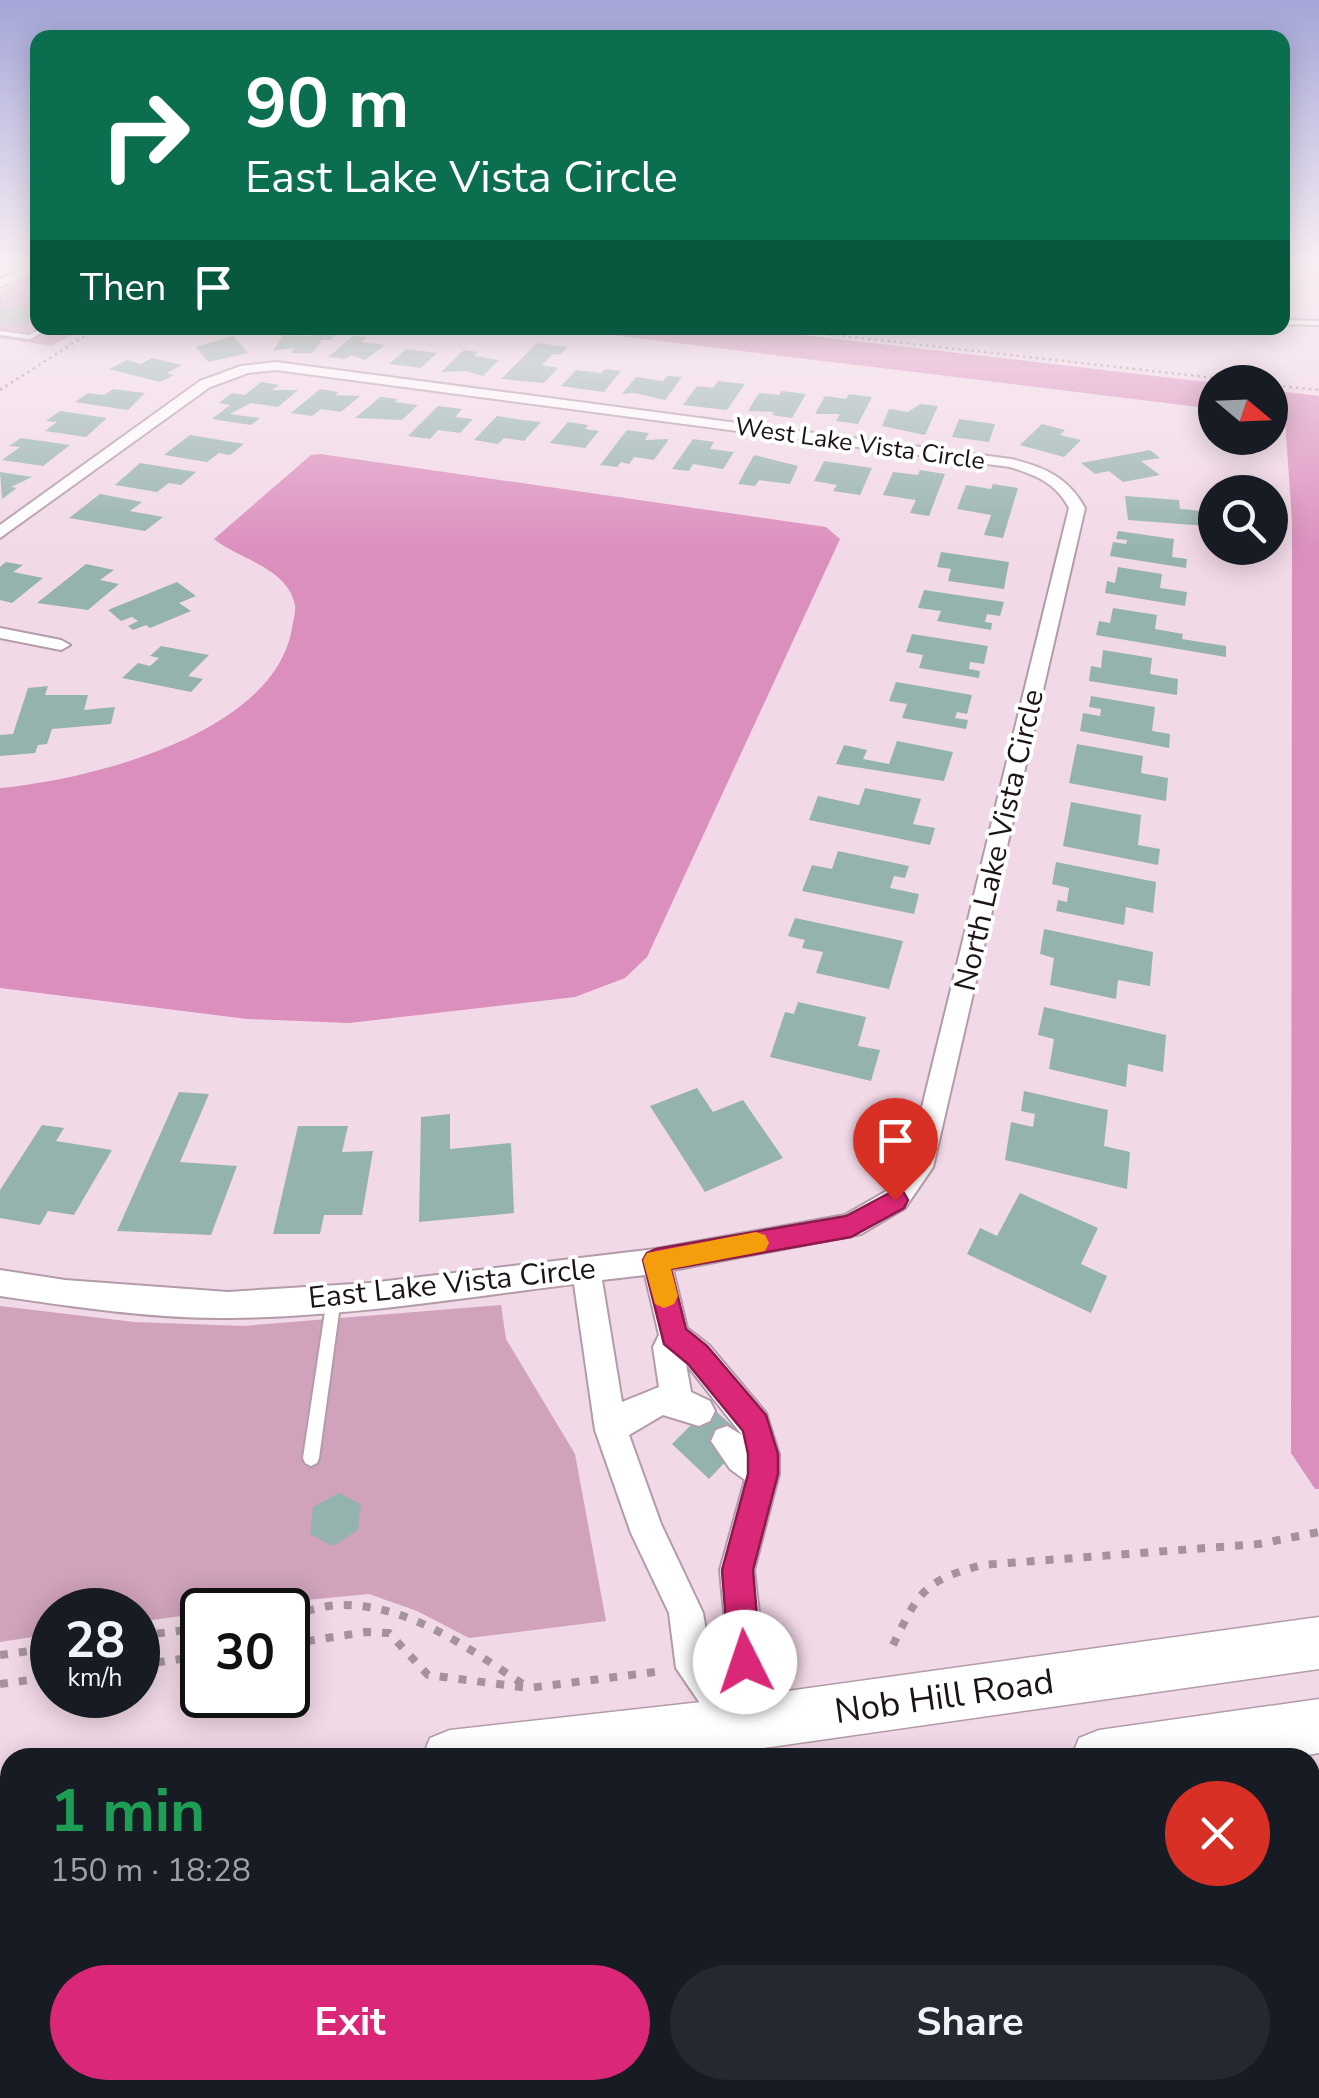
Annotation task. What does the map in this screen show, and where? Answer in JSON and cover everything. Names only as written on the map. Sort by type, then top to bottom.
[{"type":"main road","name":"Nob Hill Road","points":[[618,1748],[736,1741],[1319,1643]]},
{"type":"main road","points":[[1168,1748],[1319,1726]]},
{"type":"street","name":"West Lake Vista Circle","points":[[0,533],[205,384],[246,370],[304,368],[1011,463],[1055,479]]},
{"type":"street","name":"North Lake Vista Circle","points":[[895,1200],[924,1159],[1076,508],[1069,490],[1055,479]]},
{"type":"street","points":[[0,632],[62,645]]},
{"type":"street","name":"East Lake Vista Circle","points":[[0,1283],[65,1293],[228,1305],[334,1298],[656,1260],[851,1226],[895,1200]]},
{"type":"street","points":[[656,1260],[674,1336],[698,1355],[756,1424],[763,1474],[737,1570],[746,1656],[736,1741]]},
{"type":"street","points":[[586,1267],[611,1430],[648,1533],[686,1613],[694,1668],[736,1741]]},
{"type":"street","points":[[611,1430],[651,1401],[688,1406],[668,1347],[674,1336]]},
{"type":"street","points":[[727,1441],[763,1474]]},
{"type":"lane","points":[[311,1458],[334,1298]]},
{"type":"path","points":[[0,390],[50,358]]},
{"type":"path","points":[[1043,358],[1198,376]]},
{"type":"path","points":[[1288,387],[1319,390]]},
{"type":"path","points":[[893,1644],[913,1604],[941,1576],[982,1565],[1260,1544],[1319,1532]]},
{"type":"path","points":[[310,1612],[342,1605],[388,1611],[484,1659],[529,1688]]},
{"type":"path","points":[[310,1641],[366,1632],[388,1634],[428,1675],[529,1688],[654,1672]]},
{"type":"path","points":[[0,1655],[30,1651]]},
{"type":"path","points":[[0,1684],[30,1680]]},
{"type":"shaded area","points":[[799,358],[999,358],[1198,381],[1198,407]]},
{"type":"shaded area","points":[[1288,392],[1319,396],[1319,1489],[1315,1489],[1291,1453],[1292,521]]},
{"type":"shaded area","points":[[311,455],[826,527],[840,539],[647,957],[625,978],[575,997],[349,1023],[247,1019],[0,988],[0,788],[81,775],[127,762],[216,723],[252,697],[278,665],[292,628],[295,605],[290,592],[273,573],[214,539]]},
{"type":"shaded area","points":[[501,1305],[506,1339],[575,1454],[606,1621],[469,1638],[417,1611],[369,1594],[310,1600],[310,1588],[180,1588],[180,1616],[160,1619],[160,1588],[30,1588],[30,1637],[0,1642],[0,1306],[134,1322],[243,1326]]},
{"type":"building","points":[[152,358],[182,365],[167,373],[174,375],[160,382],[109,369],[127,360],[141,364]]},
{"type":"building","points":[[396,358],[432,358],[421,368],[389,364]]},
{"type":"building","points":[[456,358],[499,360],[483,376],[466,371],[441,372]]},
{"type":"building","points":[[522,358],[549,358],[542,365],[558,368],[544,383],[501,379]]},
{"type":"building","points":[[605,369],[621,371],[604,392],[561,386],[576,370],[601,373]]},
{"type":"building","points":[[667,376],[682,377],[665,400],[622,394],[636,377],[663,381]]},
{"type":"building","points":[[718,381],[745,384],[727,410],[683,405],[697,386],[713,388]]},
{"type":"building","points":[[261,382],[279,385],[272,390],[298,390],[278,407],[251,403],[230,414],[260,418],[251,425],[212,419],[230,405],[219,403],[232,393],[245,395]]},
{"type":"building","points":[[113,389],[145,393],[128,410],[75,402],[88,393],[104,395]]},
{"type":"building","points":[[320,389],[339,392],[335,395],[360,396],[341,412],[321,409],[312,416],[291,413]]},
{"type":"building","points":[[782,391],[806,394],[792,418],[772,415],[774,412],[748,411],[759,393],[779,395]]},
{"type":"building","points":[[849,394],[872,397],[858,424],[836,421],[840,414],[815,414],[825,396],[846,399]]},
{"type":"building","points":[[380,397],[418,405],[402,420],[355,418]]},
{"type":"building","points":[[920,404],[938,406],[925,435],[882,426],[889,409],[908,412]]},
{"type":"building","points":[[438,406],[462,409],[455,417],[473,419],[460,433],[438,430],[430,439],[408,436]]},
{"type":"building","points":[[60,411],[107,418],[86,437],[45,431],[57,422],[46,421]]},
{"type":"building","points":[[497,416],[541,422],[524,441],[504,438],[498,444],[474,440]]},
{"type":"building","points":[[959,419],[995,424],[989,442],[952,437]]},
{"type":"building","points":[[568,422],[599,431],[585,448],[550,443]]},
{"type":"building","points":[[1042,424],[1065,430],[1060,435],[1081,440],[1064,457],[1020,445]]},
{"type":"building","points":[[627,430],[649,433],[645,440],[669,439],[654,460],[634,457],[629,464],[621,462],[617,467],[600,465]]},
{"type":"building","points":[[190,435],[244,444],[230,455],[219,453],[207,462],[164,455]]},
{"type":"building","points":[[21,438],[70,445],[43,466],[2,460],[20,447],[9,446]]},
{"type":"building","points":[[693,439],[714,442],[710,449],[734,452],[723,469],[693,464],[689,471],[672,469]]},
{"type":"building","points":[[1150,450],[1160,458],[1141,461],[1160,475],[1123,482],[1109,471],[1095,474],[1081,463]]},
{"type":"building","points":[[754,455],[798,466],[790,484],[759,480],[755,486],[738,484]]},
{"type":"building","points":[[824,461],[872,468],[860,495],[833,491],[837,485],[814,481]]},
{"type":"building","points":[[140,463],[196,472],[181,485],[169,483],[157,492],[115,485]]},
{"type":"building","points":[[920,470],[945,474],[929,516],[910,513],[916,500],[883,495],[893,472],[918,475]]},
{"type":"building","points":[[0,472],[32,477],[11,487],[17,488],[2,499]]},
{"type":"building","points":[[993,484],[1018,488],[1003,538],[984,535],[991,515],[957,509],[966,485],[991,489]]},
{"type":"building","points":[[100,494],[142,502],[130,511],[163,517],[145,531],[69,518]]},
{"type":"building","points":[[1125,496],[1179,500],[1180,509],[1198,510],[1198,525],[1128,520]]},
{"type":"building","points":[[1118,531],[1174,539],[1172,557],[1187,559],[1186,568],[1110,556],[1113,542],[1126,544],[1127,540],[1116,539]]},
{"type":"building","points":[[941,552],[1009,562],[1004,589],[948,581],[951,569],[937,567]]},
{"type":"building","points":[[6,562],[23,565],[13,572],[43,578],[12,603],[0,600],[0,567]]},
{"type":"building","points":[[86,564],[114,570],[100,580],[119,584],[88,610],[37,603]]},
{"type":"building","points":[[1118,567],[1162,574],[1160,588],[1187,592],[1185,606],[1105,593],[1107,581],[1115,583]]},
{"type":"building","points":[[177,582],[196,596],[179,603],[191,611],[150,628],[146,625],[133,630],[128,626],[138,621],[132,617],[121,621],[108,610]]},
{"type":"building","points":[[924,590],[1004,602],[1000,616],[987,614],[985,622],[992,623],[991,630],[937,621],[941,611],[918,608]]},
{"type":"building","points":[[1113,608],[1157,615],[1155,629],[1183,634],[1182,639],[1226,646],[1226,657],[1096,635],[1099,621],[1110,623]]},
{"type":"building","points":[[912,634],[988,646],[984,664],[970,662],[969,669],[980,671],[979,678],[919,668],[923,655],[906,652]]},
{"type":"building","points":[[161,646],[209,655],[188,676],[203,679],[191,692],[122,678],[138,663],[150,666],[159,658],[150,656]]},
{"type":"building","points":[[1103,650],[1152,658],[1150,674],[1178,679],[1177,695],[1089,681],[1091,666],[1101,668]]},
{"type":"building","points":[[896,682],[972,695],[967,714],[957,712],[955,718],[968,720],[966,729],[902,718],[907,704],[889,701]]},
{"type":"building","points":[[48,686],[45,695],[88,695],[84,710],[115,707],[111,724],[52,729],[47,744],[38,745],[35,753],[0,756],[0,735],[13,734],[28,688]]},
{"type":"building","points":[[1091,696],[1155,707],[1152,731],[1170,734],[1169,748],[1080,731],[1083,713],[1100,716],[1101,709],[1089,707]]},
{"type":"building","points":[[897,741],[953,752],[944,781],[836,764],[844,745],[867,750],[863,759],[889,764]]},
{"type":"building","points":[[1077,744],[1143,756],[1141,773],[1168,778],[1166,801],[1069,783]]},
{"type":"building","points":[[865,788],[921,799],[913,824],[935,828],[930,845],[809,820],[818,796],[859,805]]},
{"type":"building","points":[[1071,802],[1141,815],[1138,845],[1160,849],[1158,865],[1063,846]]},
{"type":"building","points":[[838,851],[909,866],[905,878],[894,876],[890,888],[919,894],[914,914],[802,891],[812,865],[832,869]]},
{"type":"building","points":[[1056,862],[1156,882],[1153,913],[1126,907],[1124,925],[1056,911],[1058,900],[1067,902],[1069,888],[1052,884]]},
{"type":"building","points":[[795,918],[903,941],[889,989],[816,973],[823,952],[802,948],[805,940],[788,936]]},
{"type":"building","points":[[1044,929],[1153,952],[1150,986],[1118,980],[1116,999],[1050,985],[1054,958],[1040,954]]},
{"type":"building","points":[[798,1002],[866,1017],[858,1046],[880,1050],[871,1081],[770,1057],[785,1012],[794,1014]]},
{"type":"building","points":[[1044,1007],[1166,1035],[1163,1072],[1128,1064],[1126,1087],[1049,1069],[1054,1039],[1038,1035]]},
{"type":"building","points":[[697,1088],[713,1112],[743,1100],[783,1158],[705,1192],[650,1106]]},
{"type":"building","points":[[1024,1091],[1108,1110],[1104,1146],[1130,1152],[1127,1189],[1005,1160],[1011,1122],[1033,1127],[1035,1114],[1021,1111]]},
{"type":"building","points":[[179,1092],[209,1094],[180,1162],[237,1166],[211,1235],[117,1231]]},
{"type":"building","points":[[450,1114],[450,1149],[511,1143],[514,1213],[419,1222],[421,1117]]},
{"type":"building","points":[[42,1125],[64,1128],[56,1141],[112,1150],[74,1215],[48,1211],[40,1225],[0,1218],[0,1190]]},
{"type":"building","points":[[298,1126],[348,1126],[342,1152],[373,1151],[362,1215],[324,1215],[320,1234],[273,1234]]},
{"type":"building","points":[[1020,1193],[1098,1228],[1081,1264],[1107,1276],[1091,1313],[967,1254],[980,1228],[997,1236]]},
{"type":"building","points":[[710,1406],[747,1439],[709,1479],[672,1444]]},
{"type":"building","points":[[339,1493],[361,1504],[358,1530],[333,1546],[310,1534],[313,1507]]},
{"type":"slow traffic","points":[[664,1296],[656,1260],[756,1243]]},
{"type":"route","points":[[745,1662],[737,1570],[763,1474],[763,1454],[756,1424],[698,1355],[674,1336],[656,1260],[851,1226],[895,1200]]}]
